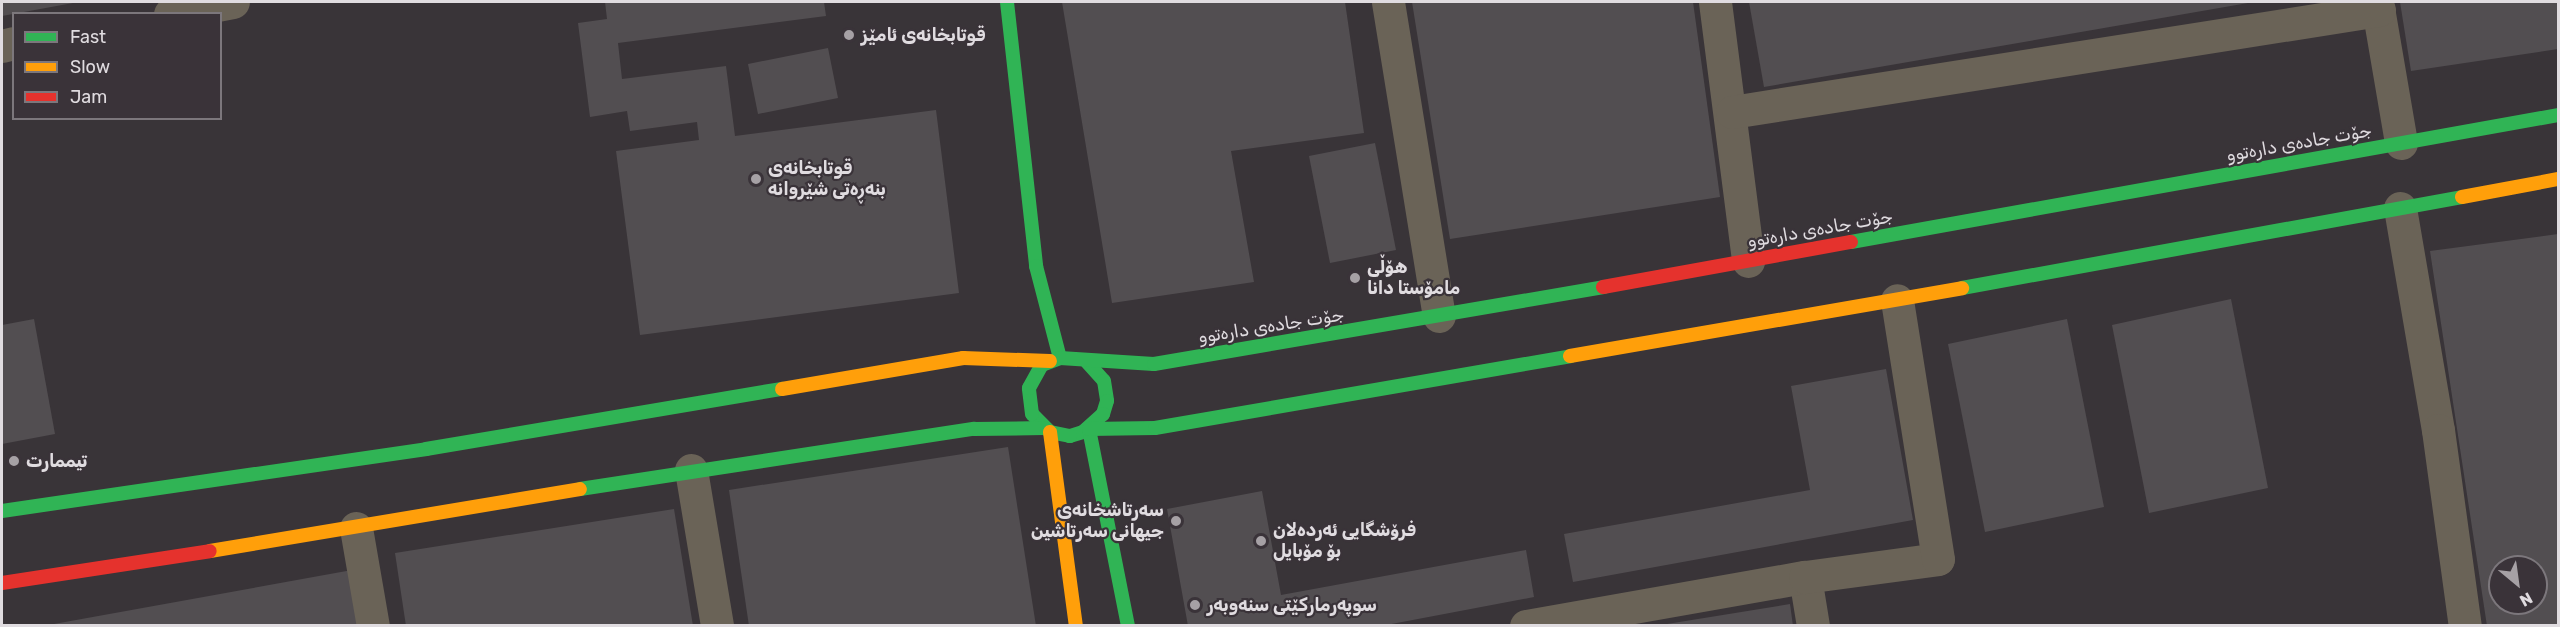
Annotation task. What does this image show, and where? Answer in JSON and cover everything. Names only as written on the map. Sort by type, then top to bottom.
[{"type":"main road","points":[[1007,2],[1036,266],[1055,359]]},
{"type":"main road","name":"جۆت جادەی دارەتوو","points":[[1087,362],[1154,364],[1439,316],[2559,115]]},
{"type":"main road","points":[[2,583],[356,528],[691,470],[974,429],[1047,430],[1070,436],[1089,429],[1155,428],[1897,300],[2559,179]]},
{"type":"main road","points":[[2,511],[426,449],[963,358],[1055,359],[1087,362],[1101,375],[1107,394],[1103,414],[1089,429]]},
{"type":"main road","points":[[1055,359],[1034,376],[1028,394],[1032,414],[1047,430],[1076,626]]},
{"type":"main road","points":[[1089,429],[1128,626]]},
{"type":"street","points":[[180,12],[233,2]]},
{"type":"street","points":[[1388,2],[1439,316]]},
{"type":"street","points":[[1715,2],[1732,112],[1748,261]]},
{"type":"street","points":[[1732,112],[2378,6],[2401,143]]},
{"type":"street","points":[[2400,208],[2438,430],[2465,626]]},
{"type":"street","points":[[1526,626],[1805,576],[1938,559],[1897,300]]},
{"type":"street","points":[[691,470],[717,626]]},
{"type":"street","points":[[356,528],[373,626]]},
{"type":"street","points":[[1805,576],[1812,626]]},
{"type":"building","points":[[2,2],[73,2],[24,12],[12,12],[12,14],[2,16]]},
{"type":"building","points":[[605,2],[824,2],[826,16],[618,43],[622,79],[726,66],[735,136],[936,110],[959,293],[640,335],[616,151],[699,140],[697,122],[630,131],[627,111],[590,117],[578,23],[607,19]]},
{"type":"building","points":[[1062,2],[1345,2],[1364,133],[1231,151],[1254,282],[1112,303]]},
{"type":"building","points":[[1412,2],[1693,2],[1720,197],[1450,239]]},
{"type":"building","points":[[1749,2],[2248,2],[2248,3],[1764,87]]},
{"type":"building","points":[[2400,2],[2558,2],[2558,49],[2411,71]]},
{"type":"building","points":[[828,48],[838,98],[758,114],[748,64]]},
{"type":"building","points":[[1375,143],[1396,250],[1330,263],[1309,156]]},
{"type":"building","points":[[2558,234],[2558,626],[2487,626],[2430,251]]},
{"type":"building","points":[[2231,299],[2268,488],[2149,513],[2112,325]]},
{"type":"building","points":[[34,319],[55,434],[2,444],[2,325]]},
{"type":"building","points":[[2067,319],[2104,507],[1985,532],[1948,344]]},
{"type":"building","points":[[1886,369],[1913,520],[1573,582],[1564,534],[1810,490],[1791,386]]},
{"type":"building","points":[[1008,447],[1036,626],[749,626],[729,490]]},
{"type":"building","points":[[1262,491],[1281,595],[1526,550],[1534,597],[1381,626],[1188,626],[1167,509]]},
{"type":"building","points":[[674,509],[693,626],[406,626],[395,553]]},
{"type":"building","points":[[352,570],[361,626],[54,626],[54,624]]},
{"type":"building","points":[[1790,604],[1793,626],[1667,626],[1667,624]]},
{"type":"traffic: fast","points":[[1007,2],[1036,266],[1060,358]]},
{"type":"traffic: fast","points":[[1851,242],[2558,115]]},
{"type":"traffic: fast","points":[[1962,288],[2462,197]]},
{"type":"traffic: fast","points":[[1087,362],[1104,381],[1107,401],[1103,414],[1083,432],[1070,436],[1050,432],[1032,414],[1029,388],[1042,365],[1060,358],[1154,364],[1603,287]]},
{"type":"traffic: fast","points":[[1128,626],[1089,429],[1155,428],[1570,356]]},
{"type":"traffic: fast","points":[[2,511],[426,449],[782,389]]},
{"type":"traffic: fast","points":[[580,489],[974,429],[1044,428]]},
{"type":"traffic: slow","points":[[2462,197],[2558,179]]},
{"type":"traffic: slow","points":[[1570,356],[1962,288]]},
{"type":"traffic: slow","points":[[782,389],[963,358],[1050,361]]},
{"type":"traffic: slow","points":[[1050,432],[1076,626]]},
{"type":"traffic: slow","points":[[210,551],[580,489]]},
{"type":"traffic: jam","points":[[1603,287],[1851,242]]},
{"type":"traffic: jam","points":[[2,583],[210,551]]},
{"type":"place","name":"قوتابخانەی ئامێز","points":[[849,35]]},
{"type":"place","name":"قوتابخانەی بنەڕەتی شێروانە","points":[[756,179]]},
{"type":"place","name":"هۆڵی مامۆستا دانا","points":[[1355,278]]},
{"type":"place","name":"تیممارت","points":[[14,461]]},
{"type":"place","name":"سەرتاشخانەی جیهانی سەرتاشین","points":[[1176,521]]},
{"type":"place","name":"فرۆشگایی ئەردەلان بۆ مۆبایل","points":[[1261,541]]},
{"type":"place","name":"سوپەرمارکێتی سنەوبەر","points":[[1195,605]]}]
